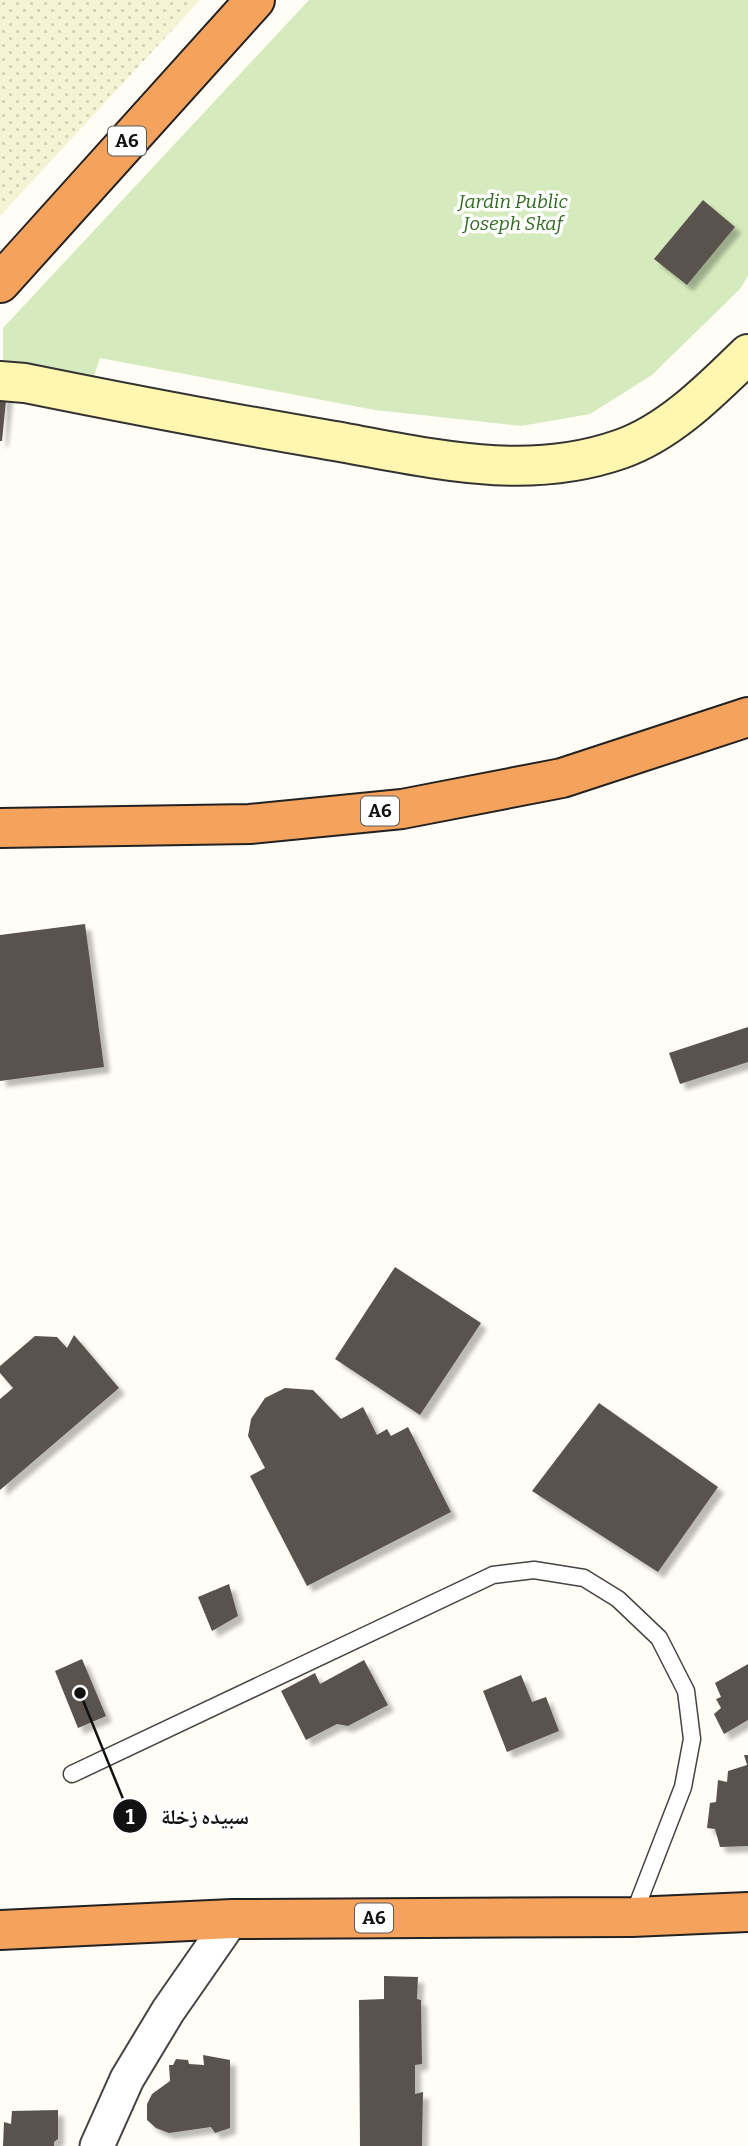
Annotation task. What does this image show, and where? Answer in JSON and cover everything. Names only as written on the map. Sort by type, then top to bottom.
[{"type":"highway","name":"A6","points":[[0,283],[255,0]]},
{"type":"highway","name":"A6","points":[[0,828],[250,824],[402,809],[562,778],[748,717]]},
{"type":"highway","name":"A6","points":[[0,1930],[232,1919],[632,1917],[748,1912]]},
{"type":"street","points":[[0,381],[25,383],[195,417],[446,460],[491,467],[539,467],[585,460],[625,448],[665,425],[702,398],[748,354]]},
{"type":"street","points":[[97,2146],[127,2079],[168,2011],[232,1919]]},
{"type":"lane","points":[[72,1774],[493,1575],[534,1570],[584,1578],[618,1599],[659,1638],[686,1691],[692,1739],[683,1787],[632,1917]]},
{"type":"shaded area","points":[[0,0],[200,0],[0,216]]},
{"type":"green space","name":"Jardin Public Joseph Skaf","points":[[309,0],[748,0],[748,276],[740,289],[652,375],[590,414],[521,426],[375,410],[100,358],[93,379],[3,364],[3,328]]},
{"type":"building","points":[[703,200],[735,227],[687,285],[654,259]]},
{"type":"building","points":[[7,391],[2,441],[0,441],[0,393]]},
{"type":"building","points":[[85,924],[104,1067],[0,1081],[0,935]]},
{"type":"building","points":[[748,1027],[748,1062],[680,1084],[669,1053]]},
{"type":"building","points":[[395,1267],[481,1323],[420,1415],[335,1359]]},
{"type":"building","points":[[74,1335],[119,1388],[0,1490],[0,1399],[13,1388],[0,1373],[0,1366],[35,1336],[57,1337],[67,1348]]},
{"type":"building","points":[[285,1388],[313,1390],[341,1419],[363,1407],[377,1435],[387,1429],[391,1436],[408,1427],[451,1512],[307,1586],[250,1476],[265,1468],[248,1436],[251,1419],[265,1398]]},
{"type":"building","points":[[599,1403],[718,1487],[658,1572],[532,1491]]},
{"type":"building","points":[[229,1584],[238,1616],[212,1631],[198,1597]]},
{"type":"building","points":[[82,1659],[106,1716],[78,1728],[55,1671]]},
{"type":"building","points":[[364,1660],[388,1705],[348,1726],[337,1724],[306,1740],[281,1691],[315,1673],[320,1684]]},
{"type":"building","points":[[748,1664],[748,1720],[724,1734],[714,1714],[721,1708],[716,1699],[721,1697],[715,1683]]},
{"type":"building","points":[[521,1675],[532,1702],[546,1697],[559,1731],[507,1752],[483,1691]]},
{"type":"building","points":[[744,1755],[748,1755],[748,1846],[720,1847],[715,1829],[707,1828],[710,1803],[716,1802],[718,1780],[727,1782],[728,1771],[747,1765]]},
{"type":"building","points":[[384,1976],[418,1977],[422,2064],[415,2065],[415,2094],[423,2092],[422,2146],[360,2146],[359,2000],[384,1999]]},
{"type":"building","points":[[203,2055],[230,2060],[230,2128],[215,2133],[211,2127],[169,2133],[156,2128],[147,2120],[147,2104],[152,2094],[170,2081],[169,2065],[173,2065],[176,2059],[188,2060],[189,2064],[204,2065]]},
{"type":"building","points":[[58,2110],[58,2139],[54,2146],[3,2146],[4,2122],[11,2124],[12,2111]]},
{"type":"place","name":"سبيده زخلة","points":[[80,1693]]}]
